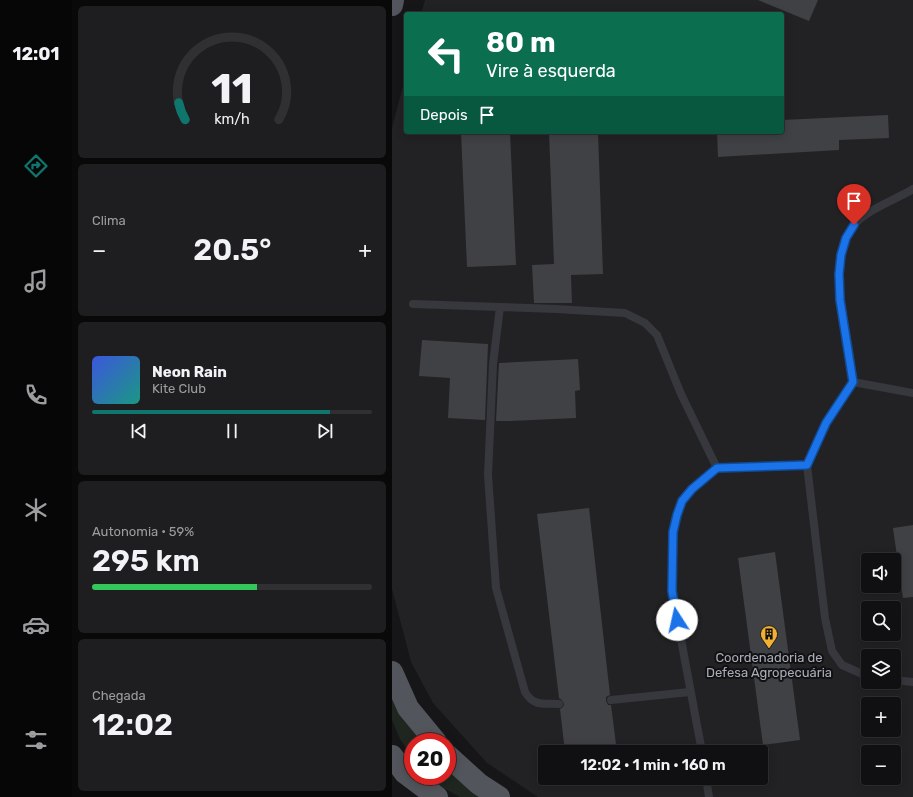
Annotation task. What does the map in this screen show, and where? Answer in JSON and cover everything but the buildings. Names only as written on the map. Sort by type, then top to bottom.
[{"type":"main road","points":[[392,5],[394,0]]},
{"type":"main road","points":[[392,672],[408,708],[429,733]]},
{"type":"main road","points":[[392,756],[405,773],[437,797]]},
{"type":"main road","points":[[456,763],[480,784],[499,797]]},
{"type":"lane","points":[[861,673],[842,664],[832,651],[825,618],[807,465],[826,423],[853,382],[840,300],[839,274],[841,255],[846,238],[854,225],[865,216],[913,189]]},
{"type":"lane","points":[[413,304],[564,309],[625,313],[645,323],[656,335],[681,394],[717,468]]},
{"type":"lane","points":[[500,307],[493,364],[488,474],[496,588],[525,692],[532,701],[537,703],[559,704]]},
{"type":"lane","points":[[853,382],[913,393]]},
{"type":"lane","points":[[701,745],[672,591],[673,532],[682,501],[692,489],[717,468],[807,465]]},
{"type":"lane","points":[[901,681],[913,682]]},
{"type":"lane","points":[[611,700],[690,692]]},
{"type":"lane","points":[[707,785],[709,797]]},
{"type":"shaded area","points":[[425,0],[913,0],[913,797],[538,797],[487,763],[433,703],[411,662],[392,589],[392,128],[404,82],[404,134],[784,134],[784,12],[422,12]]},
{"type":"shaded area","points":[[392,688],[420,733],[404,733],[404,745],[392,720]]},
{"type":"shaded area","points":[[456,774],[483,797],[460,797],[438,785],[456,785]]},
{"type":"place","name":"Coordenadoria de Defesa Agropecuária","points":[[769,649]]},
{"type":"route","points":[[677,620],[672,591],[673,532],[682,501],[692,489],[717,468],[807,465],[826,423],[853,382],[848,342],[840,300],[839,274],[841,255],[846,238],[854,225]]}]
